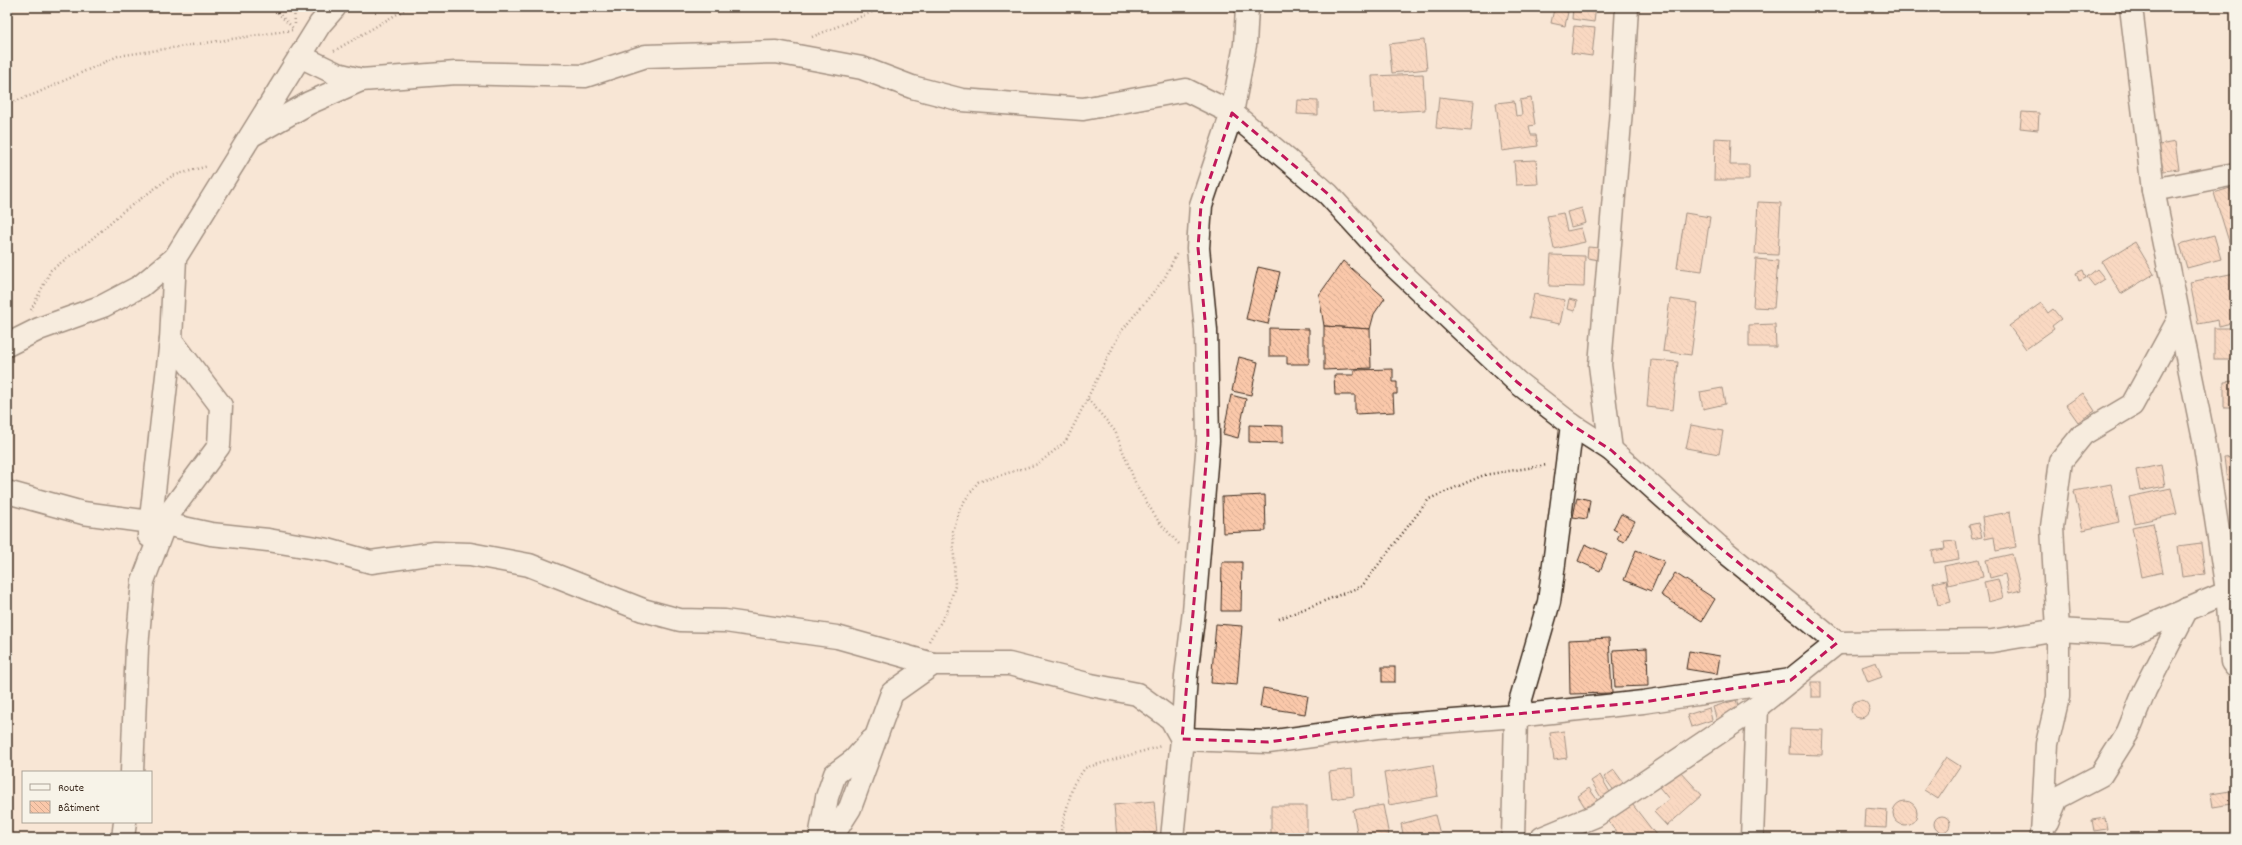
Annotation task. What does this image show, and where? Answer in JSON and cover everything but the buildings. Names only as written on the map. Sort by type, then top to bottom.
[{"type":"street","points":[[7,345],[39,329],[103,306],[141,286],[175,258],[251,136],[306,59],[320,24],[335,7]]},
{"type":"street","points":[[1172,838],[1182,739],[1186,676],[1194,611],[1208,441],[1206,330],[1198,248],[1202,205],[1232,113],[1245,45],[1247,7]]},
{"type":"street","points":[[1611,450],[1600,365],[1621,110],[1627,7]]},
{"type":"street","points":[[2131,7],[2153,190],[2204,440],[2231,590],[2232,662],[2235,666]]},
{"type":"street","points":[[306,59],[337,74],[361,80],[456,73],[585,76],[646,56],[776,52],[862,68],[912,87],[962,100],[1083,109],[1186,90],[1232,113],[1328,194],[1395,267],[1517,382],[1572,425],[1611,450],[1718,546],[1837,643]]},
{"type":"street","points":[[251,136],[309,103],[361,80]]},
{"type":"street","points":[[2153,190],[2235,174]]},
{"type":"street","points":[[132,771],[137,647],[143,581],[158,522],[175,258]]},
{"type":"street","points":[[2043,837],[2047,744],[2058,697],[2058,630],[2052,527],[2062,461],[2083,434],[2132,405],[2179,319]]},
{"type":"street","points":[[158,522],[168,515],[219,446],[221,406],[170,340]]},
{"type":"street","points":[[1513,838],[1516,716],[1549,602],[1572,425]]},
{"type":"street","points":[[7,492],[84,513],[158,522],[211,534],[268,540],[328,550],[371,562],[435,553],[470,554],[529,565],[643,610],[680,620],[725,621],[837,637],[925,662],[1009,664],[1092,685],[1137,694],[1171,719],[1182,739]]},
{"type":"street","points":[[1542,838],[1595,816],[1757,707],[1837,643],[1992,641],[2058,630],[2130,634],[2231,590]]},
{"type":"street","points":[[2043,837],[2057,798],[2101,775],[2128,732],[2145,690],[2187,609]]},
{"type":"street","points":[[831,838],[850,808],[892,694],[925,662]]},
{"type":"street","points":[[1182,739],[1268,742],[1377,727],[1516,716],[1643,702],[1791,680]]},
{"type":"street","points":[[1752,838],[1757,707]]},
{"type":"street","points":[[820,838],[827,797],[835,774],[854,760],[876,736]]},
{"type":"street","points":[[123,838],[125,823]]},
{"type":"path","points":[[272,7],[295,29]]},
{"type":"path","points":[[294,7],[295,29]]},
{"type":"path","points":[[306,59],[370,31],[409,7]]},
{"type":"path","points":[[805,40],[884,7]]},
{"type":"path","points":[[7,104],[36,94],[118,56],[295,29]]},
{"type":"path","points":[[30,312],[51,270],[86,244],[121,213],[172,176],[238,158]]},
{"type":"path","points":[[925,662],[947,612],[955,586],[953,531],[961,506],[978,482],[1038,464],[1066,441],[1120,332],[1164,279],[1178,252]]},
{"type":"path","points":[[1088,399],[1115,431],[1137,487],[1159,522],[1197,565]]},
{"type":"path","points":[[1279,619],[1362,586],[1428,498],[1484,476],[1567,462]]},
{"type":"path","points":[[1059,838],[1073,785],[1085,768],[1182,739]]},
{"type":"highlighted area","points":[[1232,113],[1328,194],[1395,267],[1517,382],[1572,425],[1611,450],[1718,546],[1837,643],[1791,680],[1643,702],[1377,727],[1268,742],[1182,739],[1208,441],[1206,330],[1198,248],[1201,205]]}]
